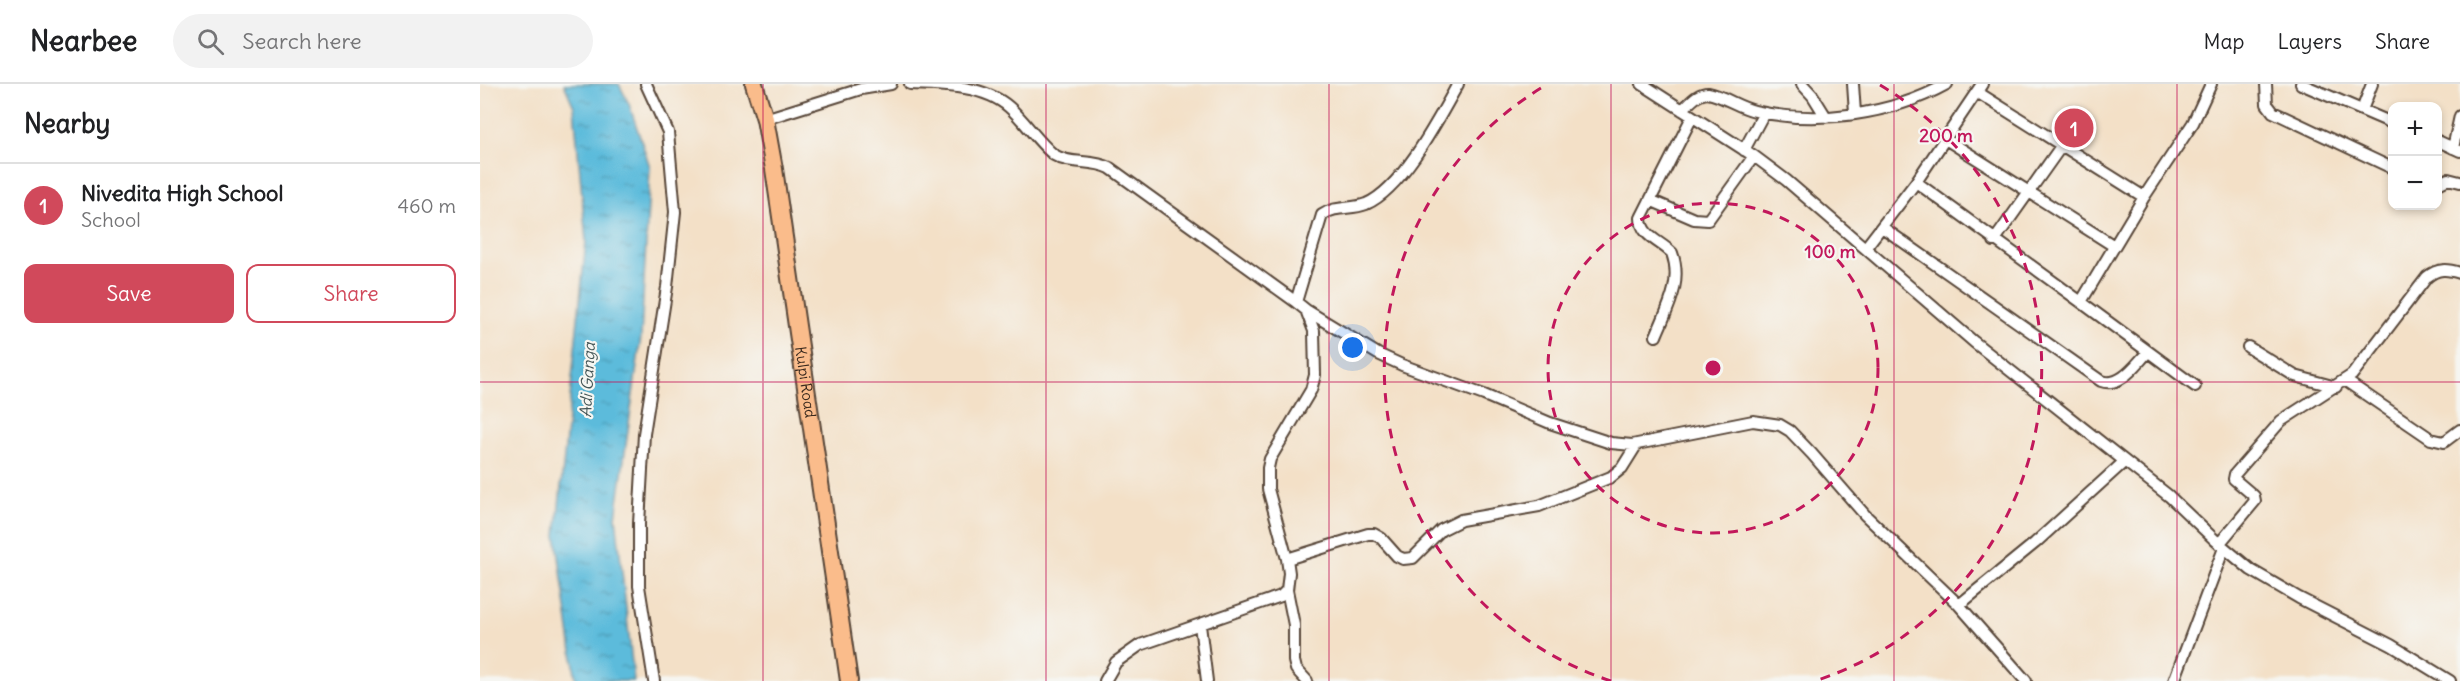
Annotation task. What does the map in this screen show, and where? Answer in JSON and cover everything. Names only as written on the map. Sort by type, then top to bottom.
[{"type":"main road","name":"Kulpi Road","points":[[754,84],[765,119],[849,681]]},
{"type":"street","points":[[646,84],[668,132],[675,212],[667,287],[644,434],[639,524],[639,586],[654,681]]},
{"type":"street","points":[[765,119],[861,89],[891,84]]},
{"type":"street","points":[[910,84],[964,88],[1003,102],[1054,155],[1062,159],[1093,162],[1110,168],[1306,310],[1378,354],[1402,365],[1597,439],[1618,444],[1637,444],[1753,421],[1780,425],[1790,431],[1865,516],[1959,606],[2026,681]]},
{"type":"street","points":[[1296,302],[1322,215],[1336,208],[1365,204],[1392,183],[1422,147],[1458,84]]},
{"type":"street","points":[[1642,84],[1749,153],[1786,180],[1974,342],[2169,496],[2222,546],[2261,577],[2391,645],[2450,681]]},
{"type":"street","points":[[1802,84],[1813,96],[1826,117]]},
{"type":"street","points":[[1852,84],[1855,113]]},
{"type":"street","points":[[1656,336],[1675,290],[1676,276],[1672,253],[1645,232],[1641,218],[1696,97],[1708,87],[1748,109],[1783,116],[1826,117],[1912,101],[1932,87],[1947,84]]},
{"type":"street","points":[[2081,302],[2144,197],[2193,123],[2211,84]]},
{"type":"street","points":[[2266,84],[2267,104],[2273,112],[2388,166]]},
{"type":"street","points":[[2301,84],[2388,121]]},
{"type":"street","points":[[2362,110],[2372,84]]},
{"type":"street","points":[[1866,247],[1916,182],[1979,88],[2062,145],[2144,197]]},
{"type":"street","points":[[1650,200],[1694,219],[1708,220],[1749,153],[1764,113]]},
{"type":"street","points":[[2442,143],[2456,149],[2460,116]]},
{"type":"street","points":[[1944,138],[2114,246]]},
{"type":"street","points":[[1994,241],[2062,145]]},
{"type":"street","points":[[2442,182],[2448,179],[2460,182]]},
{"type":"street","points":[[1916,182],[2196,386]]},
{"type":"street","points":[[1882,227],[2101,381],[2109,384],[2118,381],[2148,351]]},
{"type":"street","points":[[2174,681],[2222,546],[2255,501],[2254,496],[2234,479],[2237,472],[2281,422],[2346,381],[2427,277],[2433,272],[2445,270],[2460,273]]},
{"type":"street","points":[[1306,310],[1314,331],[1314,383],[1270,459],[1267,477],[1287,559],[1287,590],[1294,625],[1294,661],[1296,669],[1307,681]]},
{"type":"street","points":[[2248,347],[2295,376],[2336,387]]},
{"type":"street","points":[[2346,381],[2431,439],[2445,442],[2460,430]]},
{"type":"street","points":[[1287,559],[1368,534],[1374,534],[1380,538],[1397,556],[1403,559],[1413,558],[1440,530],[1461,520],[1539,506],[1611,477],[1622,468],[1637,444]]},
{"type":"street","points":[[1959,606],[2035,543],[2125,461]]},
{"type":"street","points":[[1105,681],[1109,671],[1127,652],[1155,639],[1281,596],[1287,590]]},
{"type":"street","points":[[1200,625],[1207,681]]},
{"type":"water","name":"Adi Ganga","points":[[564,84],[619,84],[629,104],[650,167],[641,337],[616,517],[634,681],[576,681],[556,535],[586,241],[574,107]]},
{"type":"place","name":"Nivedita High School","points":[[2074,128]]}]
